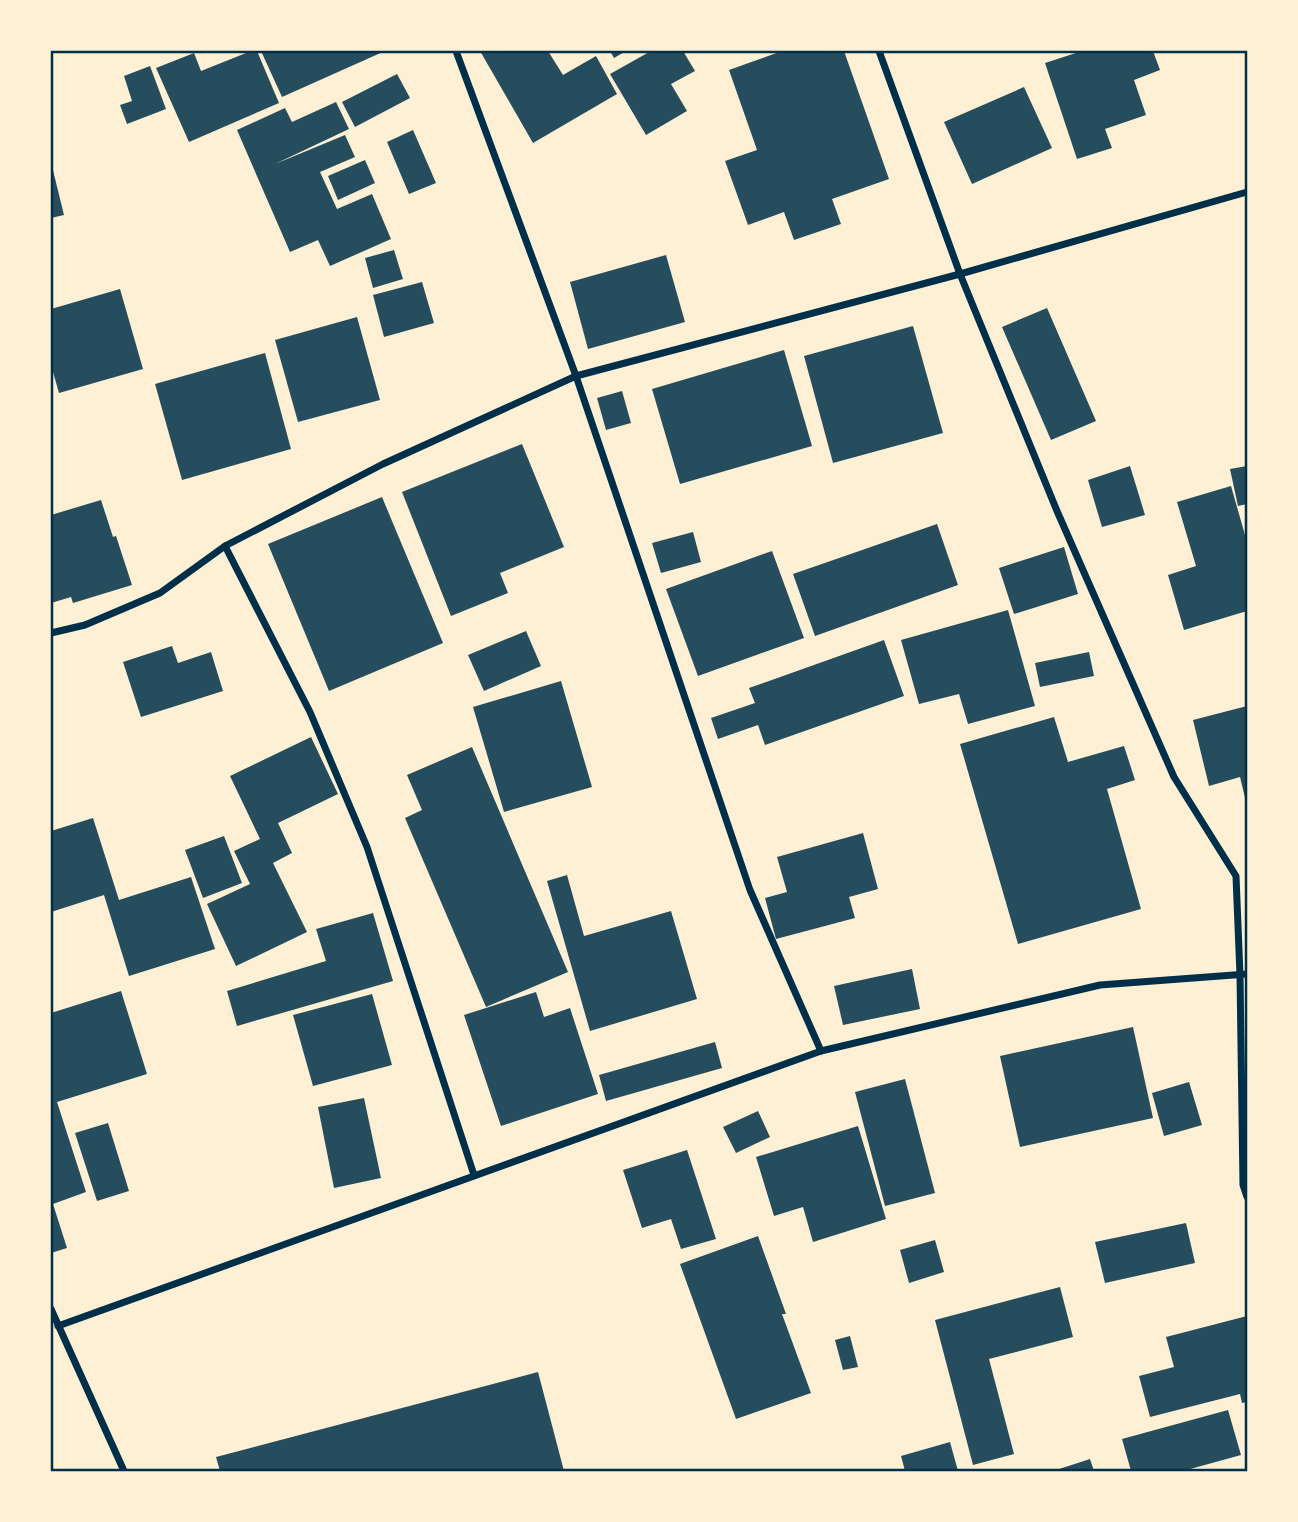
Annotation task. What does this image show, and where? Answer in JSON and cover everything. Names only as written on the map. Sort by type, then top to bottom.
[{"type":"street","points":[[456,51],[576,376],[750,890],[821,1051]]},
{"type":"street","points":[[879,51],[960,274],[1057,510],[1174,777],[1236,876],[1244,974],[1243,1185],[1247,1197]]},
{"type":"street","points":[[51,633],[85,625],[160,593],[225,546],[383,464],[576,376],[960,274],[1247,192]]},
{"type":"street","points":[[225,546],[310,712],[367,847],[474,1175]]},
{"type":"street","points":[[58,1326],[821,1051],[1100,985],[1244,974]]},
{"type":"street","points":[[51,1309],[124,1471]]},
{"type":"building","points":[[257,51],[279,103],[189,142],[156,68],[194,53],[201,71]]},
{"type":"building","points":[[261,51],[385,51],[282,97]]},
{"type":"building","points":[[480,51],[548,51],[563,75],[596,56],[617,94],[533,143]]},
{"type":"building","points":[[610,51],[626,51],[614,58]]},
{"type":"building","points":[[651,51],[683,51],[695,71],[671,84],[687,111],[646,135],[610,74]]},
{"type":"building","points":[[782,51],[844,51],[889,179],[832,199],[841,224],[794,240],[784,212],[748,225],[725,161],[757,150],[729,70]]},
{"type":"building","points":[[1082,51],[1153,51],[1160,70],[1134,80],[1146,115],[1105,129],[1112,148],[1077,159],[1045,63]]},
{"type":"building","points":[[150,66],[166,109],[127,124],[120,105],[132,101],[124,76]]},
{"type":"building","points":[[397,74],[410,98],[355,127],[342,102]]},
{"type":"building","points":[[1024,87],[1052,148],[972,184],[944,122]]},
{"type":"building","points":[[336,102],[349,129],[275,164],[345,135],[355,157],[320,172],[337,209],[372,194],[391,239],[330,266],[318,240],[290,252],[237,130],[285,108],[292,122]]},
{"type":"building","points":[[413,130],[436,183],[409,194],[387,142]]},
{"type":"building","points":[[365,160],[375,183],[338,200],[328,176]]},
{"type":"building","points":[[51,162],[64,215],[51,218]]},
{"type":"building","points":[[394,250],[403,279],[373,288],[365,258]]},
{"type":"building","points":[[666,255],[685,322],[588,349],[570,282]]},
{"type":"building","points":[[422,282],[434,323],[384,337],[373,295]]},
{"type":"building","points":[[120,289],[143,369],[59,393],[51,365],[51,309]]},
{"type":"building","points":[[1047,308],[1096,421],[1051,440],[1002,327]]},
{"type":"building","points":[[357,317],[380,400],[298,422],[275,340]]},
{"type":"building","points":[[913,326],[943,433],[833,463],[804,356]]},
{"type":"building","points":[[784,350],[812,446],[680,484],[652,389]]},
{"type":"building","points":[[265,353],[291,449],[182,480],[155,384]]},
{"type":"building","points":[[622,391],[631,423],[606,430],[597,398]]},
{"type":"building","points":[[522,444],[564,547],[500,573],[508,593],[451,616],[402,492]]},
{"type":"building","points":[[1130,466],[1145,515],[1102,527],[1088,480]]},
{"type":"building","points":[[1247,466],[1247,504],[1238,506],[1230,469]]},
{"type":"building","points":[[1231,486],[1247,542],[1247,611],[1184,630],[1168,575],[1196,566],[1177,502]]},
{"type":"building","points":[[382,497],[443,643],[329,691],[268,544]]},
{"type":"building","points":[[101,500],[132,585],[73,603],[71,597],[51,603],[51,515]]},
{"type":"building","points":[[937,524],[958,585],[815,636],[793,574]]},
{"type":"building","points":[[693,532],[701,562],[661,573],[652,543]]},
{"type":"building","points":[[1064,547],[1078,594],[1014,614],[999,568]]},
{"type":"building","points":[[772,551],[804,638],[698,676],[666,589]]},
{"type":"building","points":[[1008,610],[1035,706],[968,724],[959,694],[919,704],[901,640]]},
{"type":"building","points":[[526,631],[541,666],[484,691],[468,655]]},
{"type":"building","points":[[884,640],[904,696],[765,745],[758,725],[718,739],[711,718],[755,703],[749,688]]},
{"type":"building","points":[[172,646],[178,663],[211,652],[223,691],[141,717],[123,662]]},
{"type":"building","points":[[1089,652],[1094,676],[1040,687],[1035,663]]},
{"type":"building","points":[[561,681],[592,787],[504,812],[473,707]]},
{"type":"building","points":[[1247,706],[1246,802],[1240,777],[1209,786],[1193,720]]},
{"type":"building","points":[[1054,717],[1068,762],[1124,746],[1135,780],[1107,789],[1141,909],[1018,944],[960,744]]},
{"type":"building","points":[[311,737],[338,794],[278,823],[292,853],[273,863],[307,932],[236,966],[207,904],[250,884],[234,851],[260,839],[230,776]]},
{"type":"building","points":[[472,747],[568,972],[486,1007],[405,818],[422,810],[407,775]]},
{"type":"building","points":[[93,818],[119,900],[191,877],[215,949],[129,976],[104,895],[51,912],[51,831]]},
{"type":"building","points":[[863,833],[878,889],[849,897],[855,918],[776,939],[765,898],[787,892],[777,857]]},
{"type":"building","points":[[224,836],[242,883],[203,898],[185,850]]},
{"type":"building","points":[[567,875],[584,936],[671,911],[697,999],[590,1031],[547,881]]},
{"type":"building","points":[[373,913],[393,981],[237,1026],[227,991],[326,961],[316,929]]},
{"type":"building","points":[[912,969],[920,1009],[843,1025],[834,986]]},
{"type":"building","points":[[121,991],[147,1074],[57,1102],[86,1192],[53,1204],[67,1248],[51,1253],[51,1013]]},
{"type":"building","points":[[536,992],[544,1017],[570,1008],[598,1094],[501,1126],[464,1015]]},
{"type":"building","points":[[372,994],[392,1065],[313,1086],[293,1015]]},
{"type":"building","points":[[1133,1027],[1153,1118],[1020,1147],[1000,1056]]},
{"type":"building","points":[[715,1042],[722,1068],[606,1101],[599,1075]]},
{"type":"building","points":[[905,1079],[935,1193],[885,1206],[855,1092]]},
{"type":"building","points":[[1189,1082],[1202,1125],[1164,1136],[1152,1093]]},
{"type":"building","points":[[364,1098],[381,1178],[334,1188],[318,1107]]},
{"type":"building","points":[[758,1111],[770,1137],[736,1153],[723,1127]]},
{"type":"building","points":[[108,1123],[129,1191],[97,1201],[75,1133]]},
{"type":"building","points":[[858,1126],[886,1219],[813,1242],[803,1207],[774,1216],[756,1157]]},
{"type":"building","points":[[687,1150],[716,1239],[681,1249],[671,1219],[642,1228],[623,1170]]},
{"type":"building","points":[[1186,1223],[1195,1263],[1105,1283],[1095,1242]]},
{"type":"building","points":[[758,1236],[786,1314],[782,1314],[811,1393],[736,1419],[680,1264]]},
{"type":"building","points":[[935,1240],[944,1272],[909,1283],[900,1250]]},
{"type":"building","points":[[1060,1287],[1073,1337],[989,1359],[1014,1454],[973,1465],[935,1320]]},
{"type":"building","points":[[1247,1316],[1247,1402],[1242,1403],[1240,1394],[1150,1417],[1139,1376],[1174,1367],[1166,1337]]},
{"type":"building","points":[[850,1336],[858,1367],[843,1370],[835,1340]]},
{"type":"building","points":[[538,1372],[564,1471],[220,1471],[216,1457]]},
{"type":"building","points":[[1228,1410],[1241,1455],[1183,1471],[1131,1471],[1122,1439]]},
{"type":"building","points":[[950,1442],[958,1471],[905,1471],[901,1456]]},
{"type":"building","points":[[1090,1459],[1094,1471],[1053,1471]]}]
